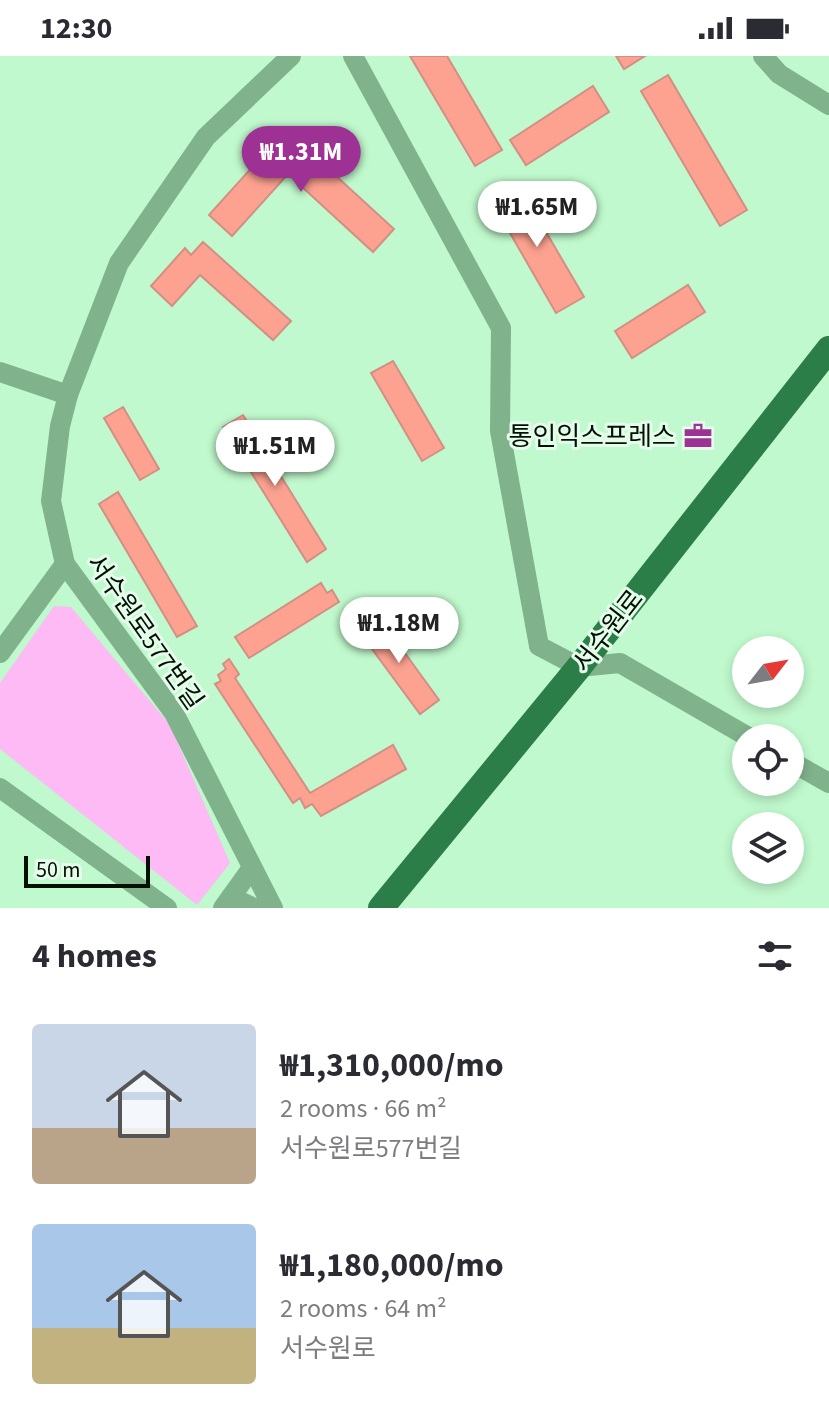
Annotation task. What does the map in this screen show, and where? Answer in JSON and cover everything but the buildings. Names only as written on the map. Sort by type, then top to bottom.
[{"type":"main road","name":"서수원로","points":[[381,908],[579,667],[829,349]]},
{"type":"street","name":"서수원로577번길","points":[[273,908],[174,713],[65,564],[51,501],[60,426],[68,395],[119,263],[206,137],[291,56]]},
{"type":"street","points":[[353,56],[501,328],[500,431],[539,646],[579,667],[620,663],[732,728]]},
{"type":"street","points":[[763,56],[779,74],[829,105]]},
{"type":"street","points":[[0,372],[68,395]]},
{"type":"street","points":[[0,653],[65,564]]},
{"type":"street","points":[[804,769],[829,783]]},
{"type":"street","points":[[0,788],[167,908]]},
{"type":"street","points":[[251,869],[227,903],[254,908]]},
{"type":"shaded area","points":[[54,606],[71,607],[170,725],[230,863],[197,905],[0,749],[0,683]]},
{"type":"place","name":"통인익스프레스","points":[[698,436]]}]
